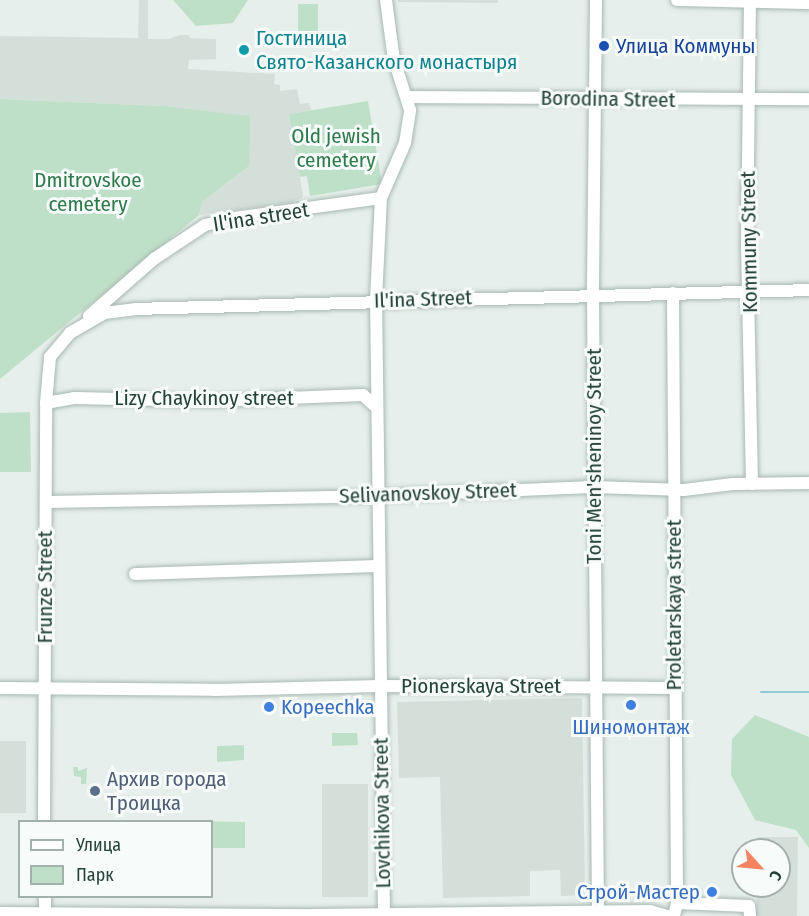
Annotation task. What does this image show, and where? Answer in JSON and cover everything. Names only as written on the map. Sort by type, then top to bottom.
[{"type":"street","name":"Lovchikova Street","points":[[384,915],[375,406],[376,300],[381,198],[405,142],[410,110],[394,60],[386,0]]},
{"type":"street","name":"Toni Men'sheninoy Street","points":[[596,0],[593,294],[598,912]]},
{"type":"street","points":[[677,0],[809,3]]},
{"type":"street","name":"Kommuny Street","points":[[750,1],[747,99],[752,484]]},
{"type":"street","name":"Borodina Street","points":[[407,97],[809,99]]},
{"type":"street","name":"Il'ina street","points":[[70,333],[154,258],[205,225],[235,218],[381,198]]},
{"type":"street","name":"Il'ina Street","points":[[51,353],[70,333],[104,313],[135,309],[376,300],[809,290]]},
{"type":"street","name":"Proletarskaya street","points":[[673,293],[676,910]]},
{"type":"street","name":"Frunze Street","points":[[44,820],[46,403],[51,353]]},
{"type":"street","points":[[375,387],[363,395],[375,406]]},
{"type":"street","name":"Lizy Chaykinoy street","points":[[46,403],[74,398],[211,401],[363,395]]},
{"type":"street","name":"Selivanovskoy Street","points":[[46,502],[377,496],[594,487],[674,490],[752,484],[809,483]]},
{"type":"street","points":[[135,574],[379,566]]},
{"type":"street","name":"Pionerskaya Street","points":[[0,688],[214,690],[380,686],[675,688]]},
{"type":"street","points":[[45,898],[45,915]]},
{"type":"street","points":[[676,910],[749,911]]},
{"type":"street","points":[[0,913],[384,915],[650,911],[668,916]]},
{"type":"shaded area","points":[[139,0],[148,0],[148,39],[168,39],[189,35],[190,38],[216,39],[216,59],[189,60],[188,69],[275,74],[274,84],[280,85],[280,91],[297,89],[300,104],[309,103],[311,110],[290,114],[303,197],[293,202],[199,215],[202,202],[249,166],[162,106],[0,99],[0,36],[138,38]]},
{"type":"shaded area","points":[[398,0],[498,0],[498,3],[398,2]]},
{"type":"shaded area","points":[[582,698],[585,895],[561,896],[560,870],[530,871],[530,896],[443,898],[440,777],[399,778],[397,702]]},
{"type":"shaded area","points":[[0,741],[26,741],[26,813],[0,813]]},
{"type":"shaded area","points":[[322,784],[368,784],[368,897],[322,897]]},
{"type":"shaded area","points":[[798,837],[797,916],[756,916],[757,898],[791,898],[791,838],[757,838]]},
{"type":"green space","points":[[173,0],[248,0],[233,23],[196,26]]},
{"type":"green space","points":[[298,4],[318,4],[318,34],[298,34]]},
{"type":"green space","name":"Dmitrovskoe cemetery","points":[[0,99],[162,106],[250,116],[249,166],[202,202],[199,215],[0,379]]},
{"type":"green space","name":"Old jewish cemetery","points":[[368,101],[382,184],[310,196],[307,176],[300,177],[289,114]]},
{"type":"green space","points":[[30,412],[31,472],[0,472],[0,413]]},
{"type":"green space","points":[[755,715],[809,737],[809,848],[796,830],[755,820],[731,775],[732,739]]},
{"type":"green space","points":[[332,733],[357,733],[358,745],[332,746]]},
{"type":"green space","points":[[244,745],[244,760],[217,762],[217,746]]},
{"type":"green space","points":[[73,767],[78,767],[78,771],[87,768],[86,784],[81,784],[81,777],[74,776]]},
{"type":"green space","points":[[213,821],[245,822],[245,848],[213,848]]},
{"type":"waterway","points":[[761,692],[809,692]]},
{"type":"place","name":"Улица Коммуны","points":[[604,46]]},
{"type":"place","name":"Гостиница Свято-Казанского монастыря","points":[[244,50]]},
{"type":"place","name":"Шиномонтаж","points":[[631,705]]},
{"type":"place","name":"Kopeechka","points":[[269,707]]},
{"type":"place","name":"Архив города Троицка","points":[[95,791]]},
{"type":"place","name":"Строй-Мастер","points":[[712,892]]}]
